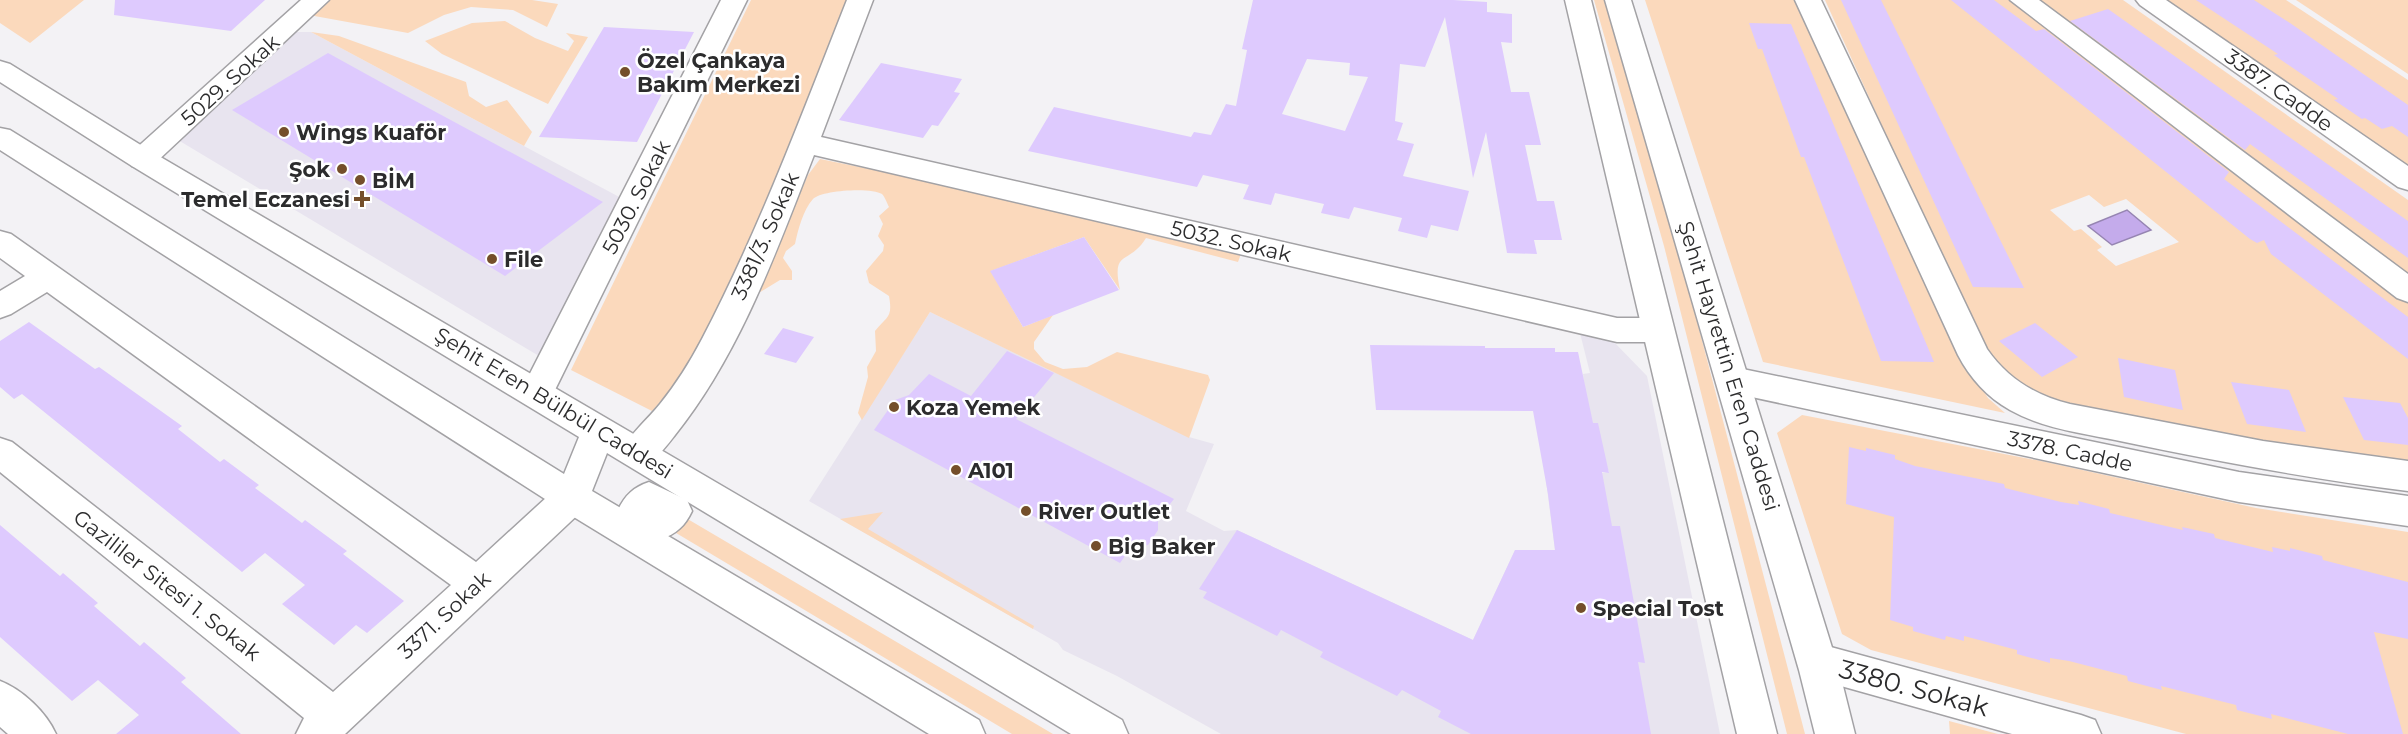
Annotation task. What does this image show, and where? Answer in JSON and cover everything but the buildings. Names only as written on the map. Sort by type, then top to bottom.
[{"type":"street","name":"5029. Sokak","points":[[142,159],[316,0]]},
{"type":"street","name":"5030. Sokak","points":[[537,393],[734,0]]},
{"type":"street","name":"3381/3. Sokak","points":[[637,453],[674,413],[717,343],[790,182],[860,0]]},
{"type":"street","points":[[1578,0],[1757,734]]},
{"type":"street","name":"Şehit Hayrettin Eren Caddesi","points":[[1618,0],[1816,661],[1834,734]]},
{"type":"street","points":[[1808,0],[1974,355],[1988,375],[2005,391],[2043,410],[2177,441],[2294,462],[2408,476]]},
{"type":"street","points":[[2023,0],[2408,290]]},
{"type":"street","name":"3387. Cadde","points":[[2149,0],[2408,180]]},
{"type":"street","name":"Şehit Eren Bülbül Caddesi","points":[[0,70],[142,159],[1108,734]]},
{"type":"street","points":[[0,137],[572,497],[964,734]]},
{"type":"street","name":"5032. Sokak","points":[[804,143],[1617,330],[1658,330]]},
{"type":"street","points":[[0,242],[477,583]]},
{"type":"street","points":[[0,306],[47,277]]},
{"type":"street","name":"3378. Cadde","points":[[1733,380],[2239,487],[2408,511]]},
{"type":"street","points":[[572,497],[599,431]]},
{"type":"street","name":"Gazililer Sitesi 1. Sokak","points":[[0,452],[325,726]]},
{"type":"street","name":"3371. Sokak","points":[[325,726],[572,497]]},
{"type":"street","name":"3380. Sokak","points":[[1816,661],[2081,734]]},
{"type":"street","points":[[0,700],[36,734]]},
{"type":"shaded area","points":[[0,0],[84,0],[30,43],[0,23]]},
{"type":"shaded area","points":[[325,0],[532,0],[558,4],[547,27],[513,10],[471,7],[444,15],[408,33],[309,15]]},
{"type":"shaded area","points":[[751,0],[847,0],[782,179],[691,368],[652,411],[571,370]]},
{"type":"shaded area","points":[[1594,0],[1606,0],[1677,245],[1805,734],[1787,734],[1664,246]]},
{"type":"shaded area","points":[[1645,0],[1794,0],[1928,291],[1977,381],[1988,398],[2005,413],[1763,362]]},
{"type":"shaded area","points":[[1825,0],[2009,0],[2408,303],[2408,465],[2316,453],[2076,409],[2021,382],[1998,363],[1978,338]],"holes":[[[2089,195],[2104,207],[2126,199],[2179,242],[2116,266],[2097,250],[2102,247],[2081,229],[2074,231],[2050,210]]]},
{"type":"shaded area","points":[[2038,0],[2123,0],[2408,200],[2408,276]]},
{"type":"shaded area","points":[[2166,0],[2286,0],[2408,80],[2408,168]]},
{"type":"shaded area","points":[[2296,0],[2408,0],[2408,74]]},
{"type":"shaded area","points":[[505,21],[535,38],[568,51],[574,41],[566,33],[588,37],[548,104],[442,54],[425,41],[472,23]]},
{"type":"shaded area","points":[[296,32],[311,32],[623,199],[539,356],[178,140]]},
{"type":"shaded area","points":[[311,32],[339,36],[466,82],[469,96],[486,107],[507,100],[532,132],[524,146]]},
{"type":"shaded area","points":[[820,159],[1003,196],[1242,251],[1238,262],[1146,238],[1140,247],[1120,262],[1118,277],[1120,290],[1084,237],[991,271],[1023,327],[1053,315],[1034,342],[1034,349],[1045,362],[1063,369],[1087,367],[1117,352],[1208,375],[1210,380],[1189,438],[930,312],[862,420],[858,413],[868,377],[867,367],[876,351],[875,331],[888,316],[890,309],[889,296],[869,283],[866,271],[883,251],[884,245],[878,236],[883,224],[879,216],[889,207],[883,195],[876,192],[847,190],[826,193],[813,199],[804,214],[795,244],[786,251],[783,258],[792,271],[792,280],[780,280],[757,294],[808,175]]},
{"type":"shaded area","points":[[2127,210],[2151,230],[2112,245],[2088,226]]},
{"type":"shaded area","points":[[930,312],[1189,437],[1214,444],[1186,511],[1224,531],[1237,530],[1473,640],[1515,550],[1555,550],[1546,481],[1609,472],[1589,423],[1583,374],[1590,373],[1580,333],[1613,341],[1647,376],[1720,734],[1221,734],[1117,676],[1063,650],[1058,643],[809,501]]},
{"type":"shaded area","points":[[1802,415],[2041,461],[2256,508],[2408,532],[2408,734],[2186,734],[1871,650],[1842,634],[1777,433]]},
{"type":"shaded area","points":[[674,511],[1053,734],[1012,734],[661,524]]},
{"type":"shaded area","points":[[883,512],[868,529],[1034,626],[1033,629],[840,519]]},
{"type":"shaded area","points":[[1949,721],[1998,734],[1950,734]]},
{"type":"place","name":"Özel Çankaya Bakım Merkezi","points":[[625,72]]},
{"type":"place","name":"Wings Kuaför","points":[[284,132]]},
{"type":"place","name":"Şok","points":[[342,169]]},
{"type":"place","name":"BİM","points":[[360,180]]},
{"type":"place","name":"Temel Eczanesi","points":[[362,199]]},
{"type":"place","name":"File","points":[[492,259]]},
{"type":"place","name":"Koza Yemek","points":[[894,407]]},
{"type":"place","name":"A101","points":[[956,470]]},
{"type":"place","name":"River Outlet","points":[[1026,511]]},
{"type":"place","name":"Big Baker","points":[[1096,546]]},
{"type":"place","name":"Special Tost","points":[[1581,608]]}]
